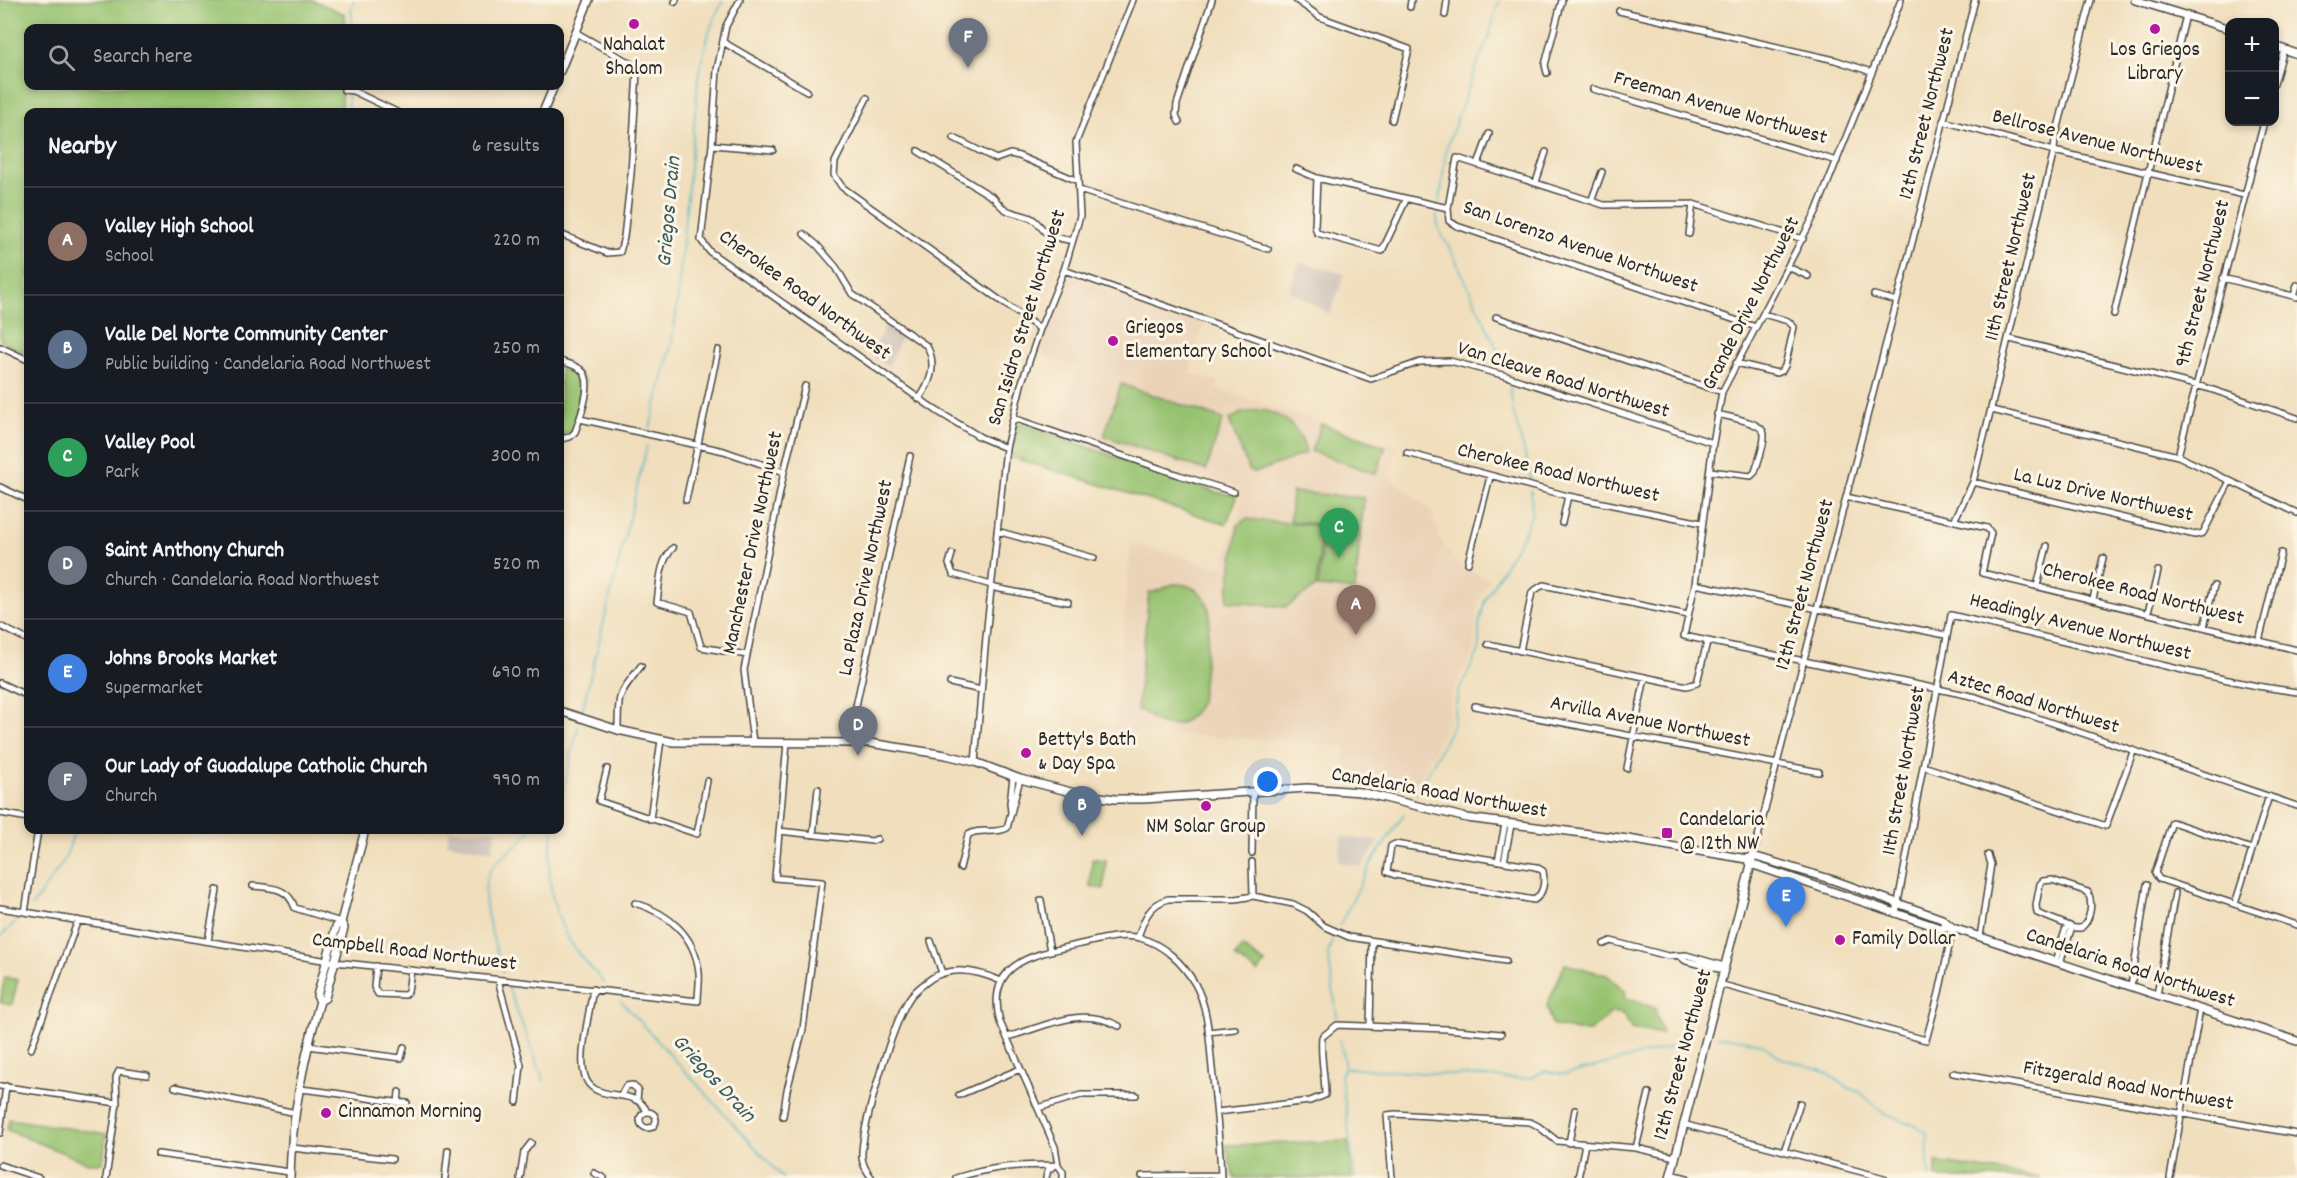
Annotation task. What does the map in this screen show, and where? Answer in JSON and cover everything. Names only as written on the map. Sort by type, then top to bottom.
[{"type":"main road","points":[[564,61],[589,0]]},
{"type":"main road","points":[[2135,0],[2225,28]]},
{"type":"main road","points":[[2279,48],[2297,54]]},
{"type":"main road","points":[[545,108],[552,90]]},
{"type":"main road","name":"Candelaria Road Northwest","points":[[564,712],[618,730],[661,740],[697,743],[895,745],[975,762],[1017,778],[1079,794],[1115,798],[1144,799],[1307,788],[1360,792],[1508,825],[1628,839],[1751,860],[1833,880],[1942,919],[1953,928]]},
{"type":"main road","points":[[320,1001],[317,996],[336,927],[341,922],[365,834]]},
{"type":"main road","name":"Candelaria Road Northwest","points":[[1751,860],[1940,928],[1953,928],[2297,1041]]},
{"type":"main road","name":"12th Street Northwest","points":[[1670,1176],[1751,860]]},
{"type":"main road","points":[[290,1175],[299,1089],[320,1001],[325,998],[344,928],[341,922]]},
{"type":"street","name":"Cherokee Road Northwest","points":[[740,0],[726,26],[717,70],[712,145],[701,240],[710,252],[920,399],[980,437],[1006,448]]},
{"type":"street","name":"San Isidro Street Northwest","points":[[975,762],[1006,448],[1040,329],[1064,270],[1080,216],[1076,142],[1133,0]]},
{"type":"street","points":[[1179,122],[1176,115],[1178,104],[1212,0]]},
{"type":"street","points":[[1296,0],[1320,17],[1409,49],[1392,120]]},
{"type":"street","points":[[1410,7],[1411,0]]},
{"type":"street","points":[[1445,15],[1448,0]]},
{"type":"street","points":[[1547,73],[1545,65],[1562,0]]},
{"type":"street","name":"Grande Drive Northwest","points":[[1684,636],[1695,584],[1717,414],[1722,392],[1803,238],[1838,160],[1900,0]]},
{"type":"street","name":"12th Street Northwest","points":[[1751,860],[1975,0]]},
{"type":"street","name":"11th Street Northwest","points":[[1955,519],[1973,482],[1992,410],[2055,151],[2055,140],[2091,0]]},
{"type":"street","points":[[1620,11],[1835,60],[1872,72]]},
{"type":"street","points":[[2114,314],[2148,173],[2148,164],[2186,15]]},
{"type":"street","points":[[564,236],[607,253],[620,252],[624,237],[631,174],[637,71],[630,63],[575,32]]},
{"type":"street","points":[[723,42],[807,91]]},
{"type":"street","points":[[2277,72],[2284,49]]},
{"type":"street","name":"Freeman Avenue Northwest","points":[[1593,89],[1838,160]]},
{"type":"street","points":[[344,90],[353,91],[389,108]]},
{"type":"street","points":[[867,98],[835,162],[834,175],[842,187],[1040,329]]},
{"type":"street","name":"Bellrose Avenue Northwest","points":[[1943,121],[2055,151],[2244,195]]},
{"type":"street","name":"9th Street Northwest","points":[[2178,456],[2263,126]]},
{"type":"street","points":[[1478,164],[1489,134]]},
{"type":"street","points":[[954,138],[996,159],[1010,154],[1019,156],[1078,181]]},
{"type":"street","points":[[712,145],[773,150]]},
{"type":"street","points":[[918,151],[994,198],[1001,208],[1038,222],[1047,234],[1072,241]]},
{"type":"street","points":[[1536,182],[1546,152]]},
{"type":"street","points":[[1448,208],[1457,158],[1604,205],[1693,204],[1803,238]]},
{"type":"street","name":"San Lorenzo Avenue Northwest","points":[[1296,169],[1317,178],[1448,208],[1449,221],[1457,226],[1756,327]]},
{"type":"street","points":[[1592,200],[1602,172]]},
{"type":"street","points":[[1317,178],[1315,226],[1317,233],[1382,251],[1406,200]]},
{"type":"street","points":[[1079,190],[1268,249]]},
{"type":"street","points":[[1689,234],[1693,204]]},
{"type":"street","points":[[804,234],[836,267],[852,294],[927,346],[931,354],[932,376],[920,399]]},
{"type":"street","points":[[1788,267],[1808,276]]},
{"type":"street","name":"Van Cleave Road Northwest","points":[[1064,270],[1371,379],[1420,362],[1450,362],[1506,376],[1713,443]]},
{"type":"street","points":[[2223,278],[2295,296],[2297,285]]},
{"type":"street","points":[[1874,295],[1897,301]]},
{"type":"street","points":[[1736,363],[1777,373],[1785,366],[1794,327],[1788,321],[1763,314]]},
{"type":"street","points":[[1496,317],[1722,392]]},
{"type":"street","points":[[2010,339],[2195,385],[2297,417]]},
{"type":"street","points":[[0,347],[24,358]]},
{"type":"street","points":[[686,500],[718,350]]},
{"type":"street","points":[[564,362],[580,368],[586,375],[588,383],[575,432],[570,437],[564,438]]},
{"type":"street","name":"Manchester Drive Northwest","points":[[753,742],[744,670],[784,472],[805,386]]},
{"type":"street","points":[[1992,410],[2178,456],[2297,513]]},
{"type":"street","points":[[1710,471],[1751,476],[1755,472],[1764,435],[1762,429],[1756,424],[1717,414]]},
{"type":"street","points":[[1013,418],[1234,492]]},
{"type":"street","points":[[580,419],[724,451],[784,472]]},
{"type":"street","name":"Cherokee Road Northwest","points":[[1407,453],[1568,496],[1702,523]]},
{"type":"street","name":"La Plaza Drive Northwest","points":[[848,743],[910,456]]},
{"type":"street","points":[[1468,563],[1490,477]]},
{"type":"street","name":"La Luz Drive Northwest","points":[[1973,482],[2195,535],[2203,534],[2230,481]]},
{"type":"street","points":[[0,487],[24,498]]},
{"type":"street","points":[[1562,523],[1568,496]]},
{"type":"street","points":[[1846,497],[1955,519]]},
{"type":"street","name":"Cherokee Road Northwest","points":[[1955,519],[1989,529],[1991,533],[1982,573],[2297,650]]},
{"type":"street","points":[[998,531],[1094,558]]},
{"type":"street","points":[[2037,586],[2047,546]]},
{"type":"street","points":[[673,549],[665,556],[657,602],[692,612],[700,647],[747,655]]},
{"type":"street","points":[[2259,641],[2281,553]]},
{"type":"street","points":[[952,554],[949,564],[954,574],[995,588],[1068,602]]},
{"type":"street","points":[[2093,599],[2103,558]]},
{"type":"street","points":[[2148,613],[2158,571]]},
{"type":"street","name":"Headingly Avenue Northwest","points":[[1695,584],[1945,635],[1949,617],[1953,614],[2195,673],[2297,692]]},
{"type":"street","points":[[1520,651],[1532,592],[1538,586],[1551,586],[1688,615]]},
{"type":"street","points":[[2205,627],[2214,586]]},
{"type":"street","points":[[0,626],[24,638]]},
{"type":"street","name":"11th Street Northwest","points":[[1896,913],[1945,635]]},
{"type":"street","name":"Aztec Road Northwest","points":[[1684,636],[1976,697],[2297,806]]},
{"type":"street","points":[[1488,644],[1687,686],[1698,683],[1707,642]]},
{"type":"street","points":[[618,730],[617,701],[620,693],[642,666]]},
{"type":"street","points":[[1627,768],[1646,677]]},
{"type":"street","points":[[0,683],[24,694]]},
{"type":"street","points":[[950,683],[981,690]]},
{"type":"street","name":"Arvilla Avenue Northwest","points":[[1475,706],[1819,772]]},
{"type":"street","points":[[650,819],[661,740]]},
{"type":"street","points":[[783,1116],[787,1090],[803,1029],[822,882],[775,878],[787,743]]},
{"type":"street","points":[[1923,766],[2106,826],[2133,752]]},
{"type":"street","points":[[608,769],[599,801],[697,834],[707,781]]},
{"type":"street","points":[[960,868],[968,835],[972,832],[999,832],[1005,830],[1009,824],[1017,778]]},
{"type":"street","points":[[813,835],[818,789]]},
{"type":"street","points":[[1252,853],[1253,790]]},
{"type":"street","points":[[2235,904],[2269,796]]},
{"type":"street","points":[[0,813],[24,817]]},
{"type":"street","points":[[2252,849],[2172,822],[2155,873],[2158,879],[2297,925]]},
{"type":"street","points":[[1501,861],[1508,825]]},
{"type":"street","points":[[779,831],[877,839]]},
{"type":"street","points":[[25,912],[37,834]]},
{"type":"street","points":[[1395,844],[1501,861],[1536,867],[1543,871],[1544,878],[1539,897],[1534,900],[1395,876],[1387,872],[1391,846],[1395,844]]},
{"type":"street","points":[[1980,937],[1991,864],[1988,855]]},
{"type":"street","points":[[1252,862],[1253,896]]},
{"type":"street","points":[[2052,880],[2088,892],[2090,895],[2088,920],[2081,928],[2069,926],[2037,913],[2036,905],[2040,884],[2043,881],[2052,880]]},
{"type":"street","points":[[2131,986],[2147,885]]},
{"type":"street","points":[[253,886],[279,889],[290,896],[295,908],[341,922]]},
{"type":"street","points":[[208,940],[217,890]]},
{"type":"street","points":[[2157,995],[2175,893]]},
{"type":"street","points":[[1138,937],[1147,913],[1157,903],[1168,899],[1236,899],[1253,896],[1293,903],[1307,910],[1324,926],[1349,937],[1506,961]]},
{"type":"street","points":[[1041,900],[1050,951]]},
{"type":"street","name":"Campbell Road Northwest","points":[[0,908],[335,962],[698,1001],[699,972],[688,940],[672,920],[634,903]]},
{"type":"street","points":[[31,1049],[78,920]]},
{"type":"street","points":[[2057,962],[2069,926]]},
{"type":"street","points":[[1719,984],[1926,1040],[1953,928]]},
{"type":"street","points":[[1063,1178],[1055,1147],[997,1011],[1001,981],[1023,959],[1112,938],[1138,937],[1160,946],[1185,969],[1195,983],[1202,1002],[1208,1032],[1222,1177],[1142,1176]]},
{"type":"street","points":[[931,941],[942,973]]},
{"type":"street","points":[[1604,944],[1611,941],[1668,956],[1677,956],[1686,961],[1724,968]]},
{"type":"street","points":[[1370,1025],[1372,942]]},
{"type":"street","points":[[376,966],[375,991],[389,995],[400,996],[408,992],[411,970]]},
{"type":"street","points":[[872,1178],[864,1167],[862,1150],[866,1131],[878,1081],[900,1019],[911,996],[929,980],[942,973],[958,970],[975,971],[1001,981]]},
{"type":"street","points":[[498,980],[521,1065],[518,1102]]},
{"type":"street","points":[[593,989],[584,1054],[584,1073],[588,1083],[598,1092],[637,1100],[644,1106],[646,1112]]},
{"type":"street","points":[[2170,1178],[2200,1009]]},
{"type":"street","points":[[1007,1037],[1057,1020],[1083,1016],[1106,1019],[1119,1026]]},
{"type":"street","points":[[1217,1112],[1310,1101],[1325,1095],[1322,1037],[1337,1025],[1370,1025],[1501,1034]]},
{"type":"street","points":[[1208,1032],[1235,1029]]},
{"type":"street","points":[[308,1046],[401,1058],[404,1047]]},
{"type":"street","points":[[959,1095],[1020,1069]]},
{"type":"street","points":[[106,1178],[117,1103],[116,1077],[119,1071],[147,1075]]},
{"type":"street","name":"Fitzgerald Road Northwest","points":[[1953,1073],[2297,1134]]},
{"type":"street","points":[[621,1095],[626,1086],[632,1085],[638,1090],[637,1100]]},
{"type":"street","points":[[0,1133],[3,1086],[117,1103]]},
{"type":"street","points":[[175,1087],[296,1113]]},
{"type":"street","points":[[299,1089],[358,1095],[369,1100],[407,1103]]},
{"type":"street","points":[[398,1102],[399,1092]]},
{"type":"street","points":[[1636,1148],[1649,1094]]},
{"type":"street","points":[[1038,1108],[1081,1095],[1136,1095]]},
{"type":"street","points":[[1784,1151],[1800,1103]]},
{"type":"street","points":[[1569,1143],[1575,1110]]},
{"type":"street","points":[[1392,1178],[1387,1115],[1395,1114],[1530,1122],[1557,1141],[1636,1148],[1675,1157]]},
{"type":"street","points":[[1683,1124],[1884,1178]]},
{"type":"street","points":[[520,1178],[524,1152],[531,1143]]},
{"type":"street","points":[[1578,1178],[1586,1144]]},
{"type":"street","points":[[292,1148],[392,1159]]},
{"type":"street","points":[[445,1178],[448,1150]]},
{"type":"street","points":[[158,1154],[290,1175]]},
{"type":"street","points":[[0,1165],[39,1178]]},
{"type":"street","points":[[956,1178],[1001,1166],[1058,1165]]},
{"type":"street","points":[[1046,1178],[1048,1170],[1058,1165]]},
{"type":"street","points":[[594,1173],[604,1178]]},
{"type":"street","points":[[1670,1176],[1687,1178]]},
{"type":"shaded area","points":[[1300,262],[1345,274],[1330,314],[1289,290]]},
{"type":"shaded area","points":[[1067,275],[1204,324],[1189,373],[1218,382],[1213,396],[1221,398],[1214,395],[1216,389],[1398,446],[1389,477],[1431,511],[1440,540],[1463,569],[1490,579],[1481,594],[1476,617],[1473,652],[1452,694],[1449,722],[1412,792],[1345,779],[1346,746],[1114,730],[1131,543],[1221,568],[1241,504],[1235,463],[1237,487],[1062,428],[1078,368],[1040,353]]},
{"type":"shaded area","points":[[886,325],[902,336],[888,367],[871,355]]},
{"type":"shaded area","points":[[448,834],[495,834],[492,851],[446,843]]},
{"type":"shaded area","points":[[1342,837],[1380,841],[1361,867],[1338,862]]},
{"type":"green space","points":[[0,0],[312,0],[345,14],[345,24],[24,24],[24,90],[342,90],[341,108],[24,108],[24,352],[0,341]]},
{"type":"green space","points":[[564,366],[579,373],[585,382],[574,428],[564,434]]},
{"type":"green space","points":[[1121,384],[1223,419],[1206,470],[1104,436]]},
{"type":"green space","points":[[1261,410],[1277,415],[1291,424],[1304,444],[1306,453],[1255,473],[1249,470],[1229,420],[1241,413]]},
{"type":"green space","points":[[1020,423],[1215,492],[1235,495],[1236,500],[1226,524],[1011,457],[1015,424]]},
{"type":"green space","points":[[1321,424],[1386,447],[1376,474],[1311,451]]},
{"type":"green space","points":[[1292,492],[1364,498],[1355,590],[1318,587],[1324,526],[1344,527],[1290,521]]},
{"type":"green space","points":[[1246,519],[1322,526],[1316,587],[1286,607],[1227,601],[1238,525]]},
{"type":"green space","points":[[1173,584],[1181,584],[1199,592],[1206,602],[1210,616],[1201,702],[1183,722],[1164,725],[1137,710],[1149,592],[1158,591]]},
{"type":"green space","points":[[1092,859],[1106,860],[1104,889],[1090,887]]},
{"type":"green space","points":[[1242,947],[1265,963],[1258,973],[1235,957]]},
{"type":"green space","points":[[1565,964],[1607,975],[1625,991],[1626,998],[1655,1008],[1662,1034],[1631,1029],[1624,1014],[1612,1012],[1590,1031],[1577,1031],[1552,1025],[1547,1005]]},
{"type":"green space","points":[[5,977],[18,980],[10,1005],[0,1002]]},
{"type":"green space","points":[[9,1119],[106,1134],[103,1163],[88,1163],[7,1130]]},
{"type":"green space","points":[[1348,1141],[1352,1178],[1234,1178],[1226,1145]]},
{"type":"green space","points":[[1936,1162],[2040,1178],[1936,1178]]},
{"type":"waterway","points":[[353,24],[351,10],[354,0]]},
{"type":"waterway","name":"Griegos Drain","points":[[650,428],[672,342],[676,314],[699,71],[710,29],[723,0]]},
{"type":"waterway","points":[[1440,202],[1446,149],[1488,40],[1499,0]]},
{"type":"waterway","points":[[347,108],[348,94]]},
{"type":"waterway","points":[[1437,215],[1438,228],[1453,254],[1503,362]]},
{"type":"waterway","points":[[1510,387],[1513,411],[1531,481]]},
{"type":"waterway","name":"Griegos Drain","points":[[582,711],[647,446]]},
{"type":"waterway","points":[[1417,794],[1453,724],[1458,692],[1479,651],[1479,625],[1485,599],[1522,537],[1532,513],[1531,490]]},
{"type":"waterway","name":"Griegos Drain","points":[[564,787],[578,727]]},
{"type":"waterway","points":[[1340,925],[1370,865],[1404,814]]},
{"type":"waterway","points":[[32,906],[65,859],[74,834]]},
{"type":"waterway","points":[[503,972],[488,920],[485,892],[487,879],[491,869],[527,834]]},
{"type":"waterway","name":"Griegos Drain","points":[[553,834],[550,861],[551,891],[560,921],[575,949],[604,984]]},
{"type":"waterway","points":[[0,937],[20,918]]},
{"type":"waterway","points":[[1332,941],[1328,953],[1337,1017]]},
{"type":"waterway","points":[[508,987],[544,1081]]},
{"type":"waterway","name":"Griegos Drain","points":[[621,1001],[783,1178]]},
{"type":"waterway","points":[[1717,1036],[1760,1043],[1783,1059],[1820,1069],[1849,1088],[1860,1092],[1884,1114],[1917,1126],[1927,1133],[1929,1178]]},
{"type":"waterway","points":[[1340,1039],[1345,1068],[1522,1079],[1545,1071],[1567,1074],[1683,1044]]},
{"type":"waterway","points":[[1344,1068],[1341,1075],[1355,1178]]},
{"type":"place","name":"Nahalat Shalom","points":[[634,24]]},
{"type":"place","name":"Los Griegos Library","points":[[2155,29]]},
{"type":"place","name":"Our Lady of Guadalupe Catholic Church","points":[[968,68]]},
{"type":"place","name":"Griegos Elementary School","points":[[1113,341]]},
{"type":"place","name":"Valley Pool","points":[[1339,558]]},
{"type":"place","name":"Valley High School","points":[[1356,635]]},
{"type":"place","name":"Betty's Bath & Day Spa","points":[[1026,753]]},
{"type":"place","name":"Saint Anthony Church","points":[[858,756]]},
{"type":"place","name":"NM Solar Group","points":[[1206,806]]},
{"type":"place","name":"Candelaria @ 12th NW","points":[[1667,833]]},
{"type":"place","name":"Valle Del Norte Community Center","points":[[1082,836]]},
{"type":"place","name":"Johns Brooks Market","points":[[1786,927]]},
{"type":"place","name":"Family Dollar","points":[[1840,940]]},
{"type":"place","name":"Cinnamon Morning","points":[[326,1113]]}]
